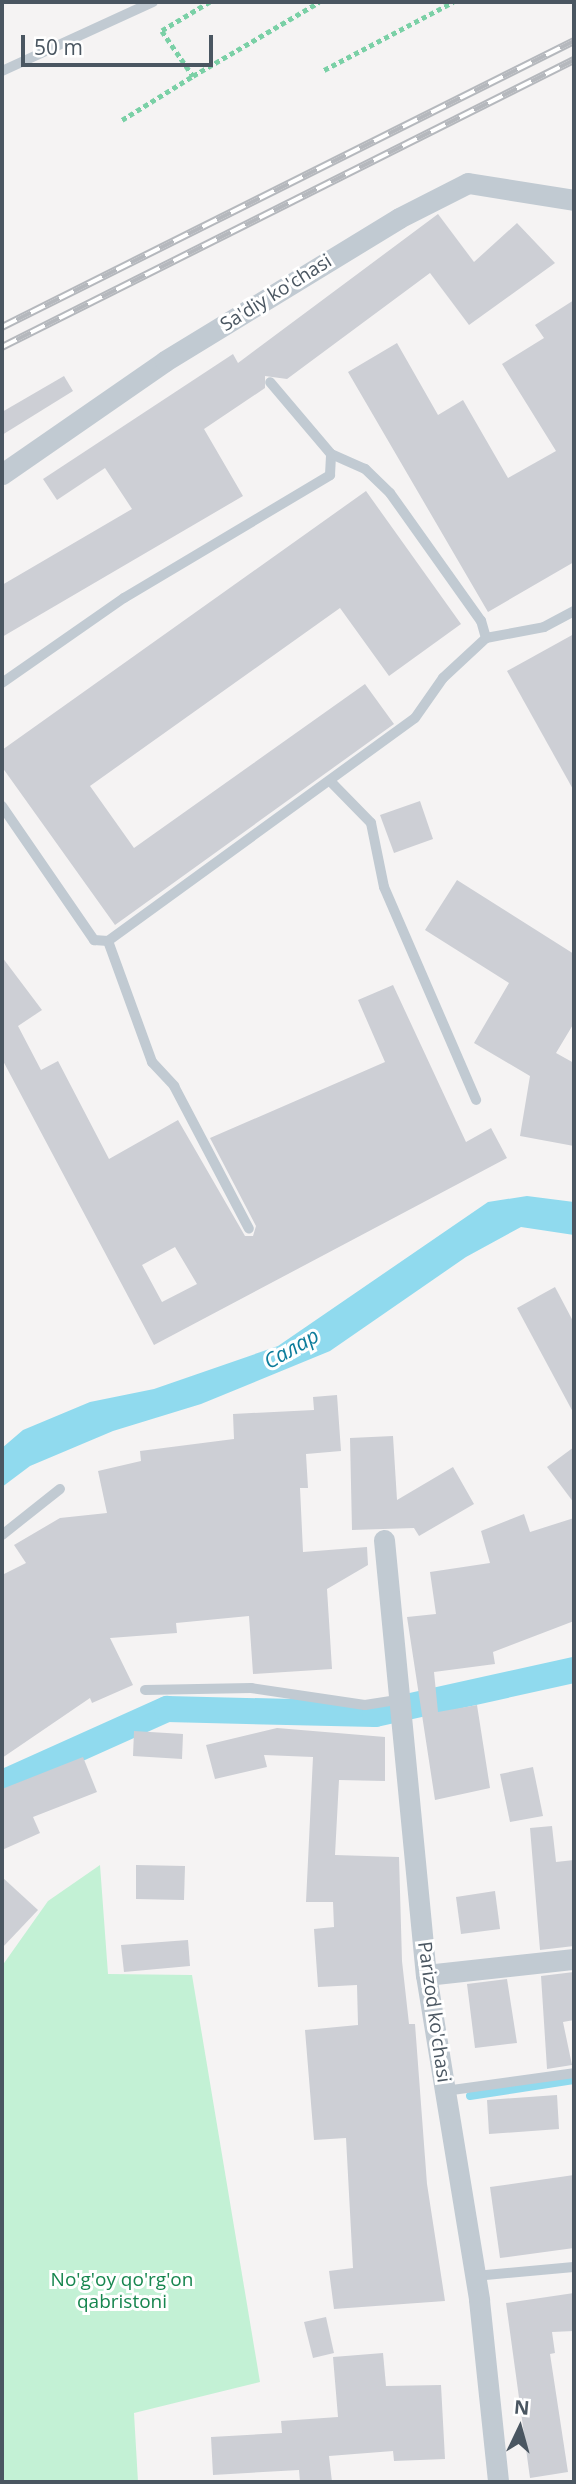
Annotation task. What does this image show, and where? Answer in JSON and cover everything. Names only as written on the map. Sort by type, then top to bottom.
[{"type":"street","name":"Sa'diy ko'chasi","points":[[2,474],[165,361],[399,218],[468,183],[574,200]]},
{"type":"street","name":"Parizod ko'chasi","points":[[384,1540],[404,1699],[426,1975],[475,2276],[498,2482]]},
{"type":"street","points":[[426,1975],[574,1959]]},
{"type":"lane","points":[[2,71],[153,2]]},
{"type":"lane","points":[[270,382],[331,454],[365,469],[390,493],[481,621],[486,638]]},
{"type":"lane","points":[[2,683],[124,598],[330,475],[331,454]]},
{"type":"lane","points":[[2,806],[94,940],[108,941],[332,783],[415,718],[443,678],[486,638],[544,627],[574,611]]},
{"type":"lane","points":[[332,783],[371,823],[384,887],[476,1100]]},
{"type":"lane","points":[[108,941],[152,1062],[174,1086],[249,1229]]},
{"type":"lane","points":[[2,1535],[60,1489]]},
{"type":"lane","points":[[145,1690],[251,1688],[365,1705],[404,1699]]},
{"type":"lane","points":[[445,2091],[574,2073]]},
{"type":"lane","points":[[475,2276],[574,2267]]},
{"type":"path","points":[[193,76],[162,30],[210,2]]},
{"type":"path","points":[[122,120],[319,2]]},
{"type":"path","points":[[324,70],[453,2]]},
{"type":"green space","name":"No'g'oy qo'rg'on qabristoni","points":[[100,1865],[108,1974],[192,1975],[260,2382],[134,2413],[138,2482],[2,2482],[2,1966],[48,1901]]},
{"type":"water","name":"Салар","points":[[527,1196],[574,1202],[574,1235],[521,1227],[466,1257],[330,1351],[201,1404],[113,1431],[30,1466],[2,1487],[2,1448],[23,1430],[90,1402],[154,1389],[278,1346],[488,1202]]},
{"type":"building","points":[[438,214],[474,262],[517,223],[555,263],[469,325],[430,273],[287,379],[265,376],[265,388],[204,429],[243,496],[2,637],[2,585],[132,509],[105,468],[57,500],[43,479],[233,354],[238,363]]},
{"type":"building","points":[[574,300],[574,562],[488,612],[348,372],[397,343],[438,415],[463,400],[508,478],[556,451],[502,364],[544,338],[535,325]]},
{"type":"building","points":[[64,376],[73,391],[2,435],[2,412]]},
{"type":"building","points":[[366,491],[461,624],[389,676],[340,608],[90,786],[134,848],[365,684],[394,724],[115,925],[2,767],[2,750]]},
{"type":"building","points":[[574,634],[574,791],[507,671]]},
{"type":"building","points":[[420,801],[433,839],[394,853],[380,815]]},
{"type":"building","points":[[457,880],[574,954],[574,1023],[556,1053],[574,1063],[574,1146],[520,1136],[530,1076],[474,1043],[509,983],[425,930]]},
{"type":"building","points":[[2,957],[42,1010],[18,1026],[41,1070],[58,1061],[109,1159],[178,1120],[245,1236],[253,1236],[256,1226],[210,1138],[385,1062],[358,1000],[393,985],[466,1142],[491,1128],[507,1158],[154,1345],[2,1059]],"holes":[[[175,1247],[197,1284],[162,1302],[142,1265]]]},
{"type":"building","points":[[555,1287],[574,1323],[574,1414],[517,1308]]},
{"type":"building","points":[[337,1395],[341,1451],[306,1454],[308,1488],[300,1488],[303,1552],[367,1547],[368,1565],[327,1589],[332,1669],[253,1674],[249,1616],[176,1623],[177,1633],[110,1638],[133,1685],[92,1703],[90,1698],[2,1758],[2,1575],[26,1563],[14,1545],[60,1518],[107,1513],[98,1471],[141,1461],[140,1451],[234,1439],[233,1414],[314,1410],[313,1397]]},
{"type":"building","points":[[393,1436],[397,1500],[453,1467],[474,1504],[419,1536],[414,1528],[352,1530],[350,1438]]},
{"type":"building","points":[[574,1447],[574,1503],[547,1467]]},
{"type":"building","points":[[524,1514],[530,1532],[574,1518],[574,1621],[493,1652],[495,1664],[434,1672],[438,1712],[477,1705],[490,1788],[435,1800],[407,1617],[436,1614],[430,1572],[490,1563],[481,1531]]},
{"type":"building","points":[[277,1728],[385,1737],[385,1781],[339,1780],[335,1855],[399,1857],[402,1961],[409,2024],[415,2024],[427,2184],[445,2301],[334,2309],[329,2271],[353,2268],[346,2138],[314,2140],[305,2030],[358,2025],[357,1985],[318,1987],[314,1929],[334,1927],[333,1902],[306,1902],[313,1757],[264,1755],[267,1767],[215,1779],[206,1745]]},
{"type":"building","points":[[134,1731],[183,1734],[182,1759],[133,1756]]},
{"type":"building","points":[[83,1757],[97,1792],[33,1817],[40,1833],[2,1850],[2,1789]]},
{"type":"building","points":[[533,1767],[543,1816],[510,1822],[500,1774]]},
{"type":"building","points":[[552,1826],[556,1862],[574,1860],[574,1946],[540,1950],[530,1828]]},
{"type":"building","points":[[136,1865],[185,1866],[184,1900],[136,1899]]},
{"type":"building","points":[[2,1877],[38,1910],[2,1948]]},
{"type":"building","points":[[495,1891],[500,1929],[461,1934],[456,1897]]},
{"type":"building","points":[[188,1940],[190,1966],[124,1972],[121,1945]]},
{"type":"building","points":[[574,1972],[574,2020],[563,2022],[572,2065],[547,2069],[541,1976]]},
{"type":"building","points":[[507,1979],[517,2043],[475,2048],[467,1984]]},
{"type":"building","points":[[557,2095],[559,2129],[489,2134],[487,2100]]},
{"type":"building","points":[[574,2175],[574,2248],[500,2258],[490,2187]]},
{"type":"building","points":[[574,2293],[574,2331],[552,2332],[555,2353],[550,2354],[568,2472],[530,2478],[506,2303]]},
{"type":"building","points":[[326,2317],[334,2353],[313,2358],[304,2322]]},
{"type":"building","points":[[383,2353],[386,2386],[441,2385],[445,2459],[394,2461],[393,2451],[329,2456],[332,2482],[300,2482],[299,2470],[213,2475],[211,2437],[282,2433],[281,2421],[338,2417],[333,2357]]},
{"type":"waterway","name":"Салар","points":[[2,1783],[167,1709],[375,1714],[574,1670]]},
{"type":"waterway","points":[[470,2096],[574,2080]]},
{"type":"railway","points":[[2,327],[574,41]]},
{"type":"railway","points":[[2,347],[574,60]]}]
